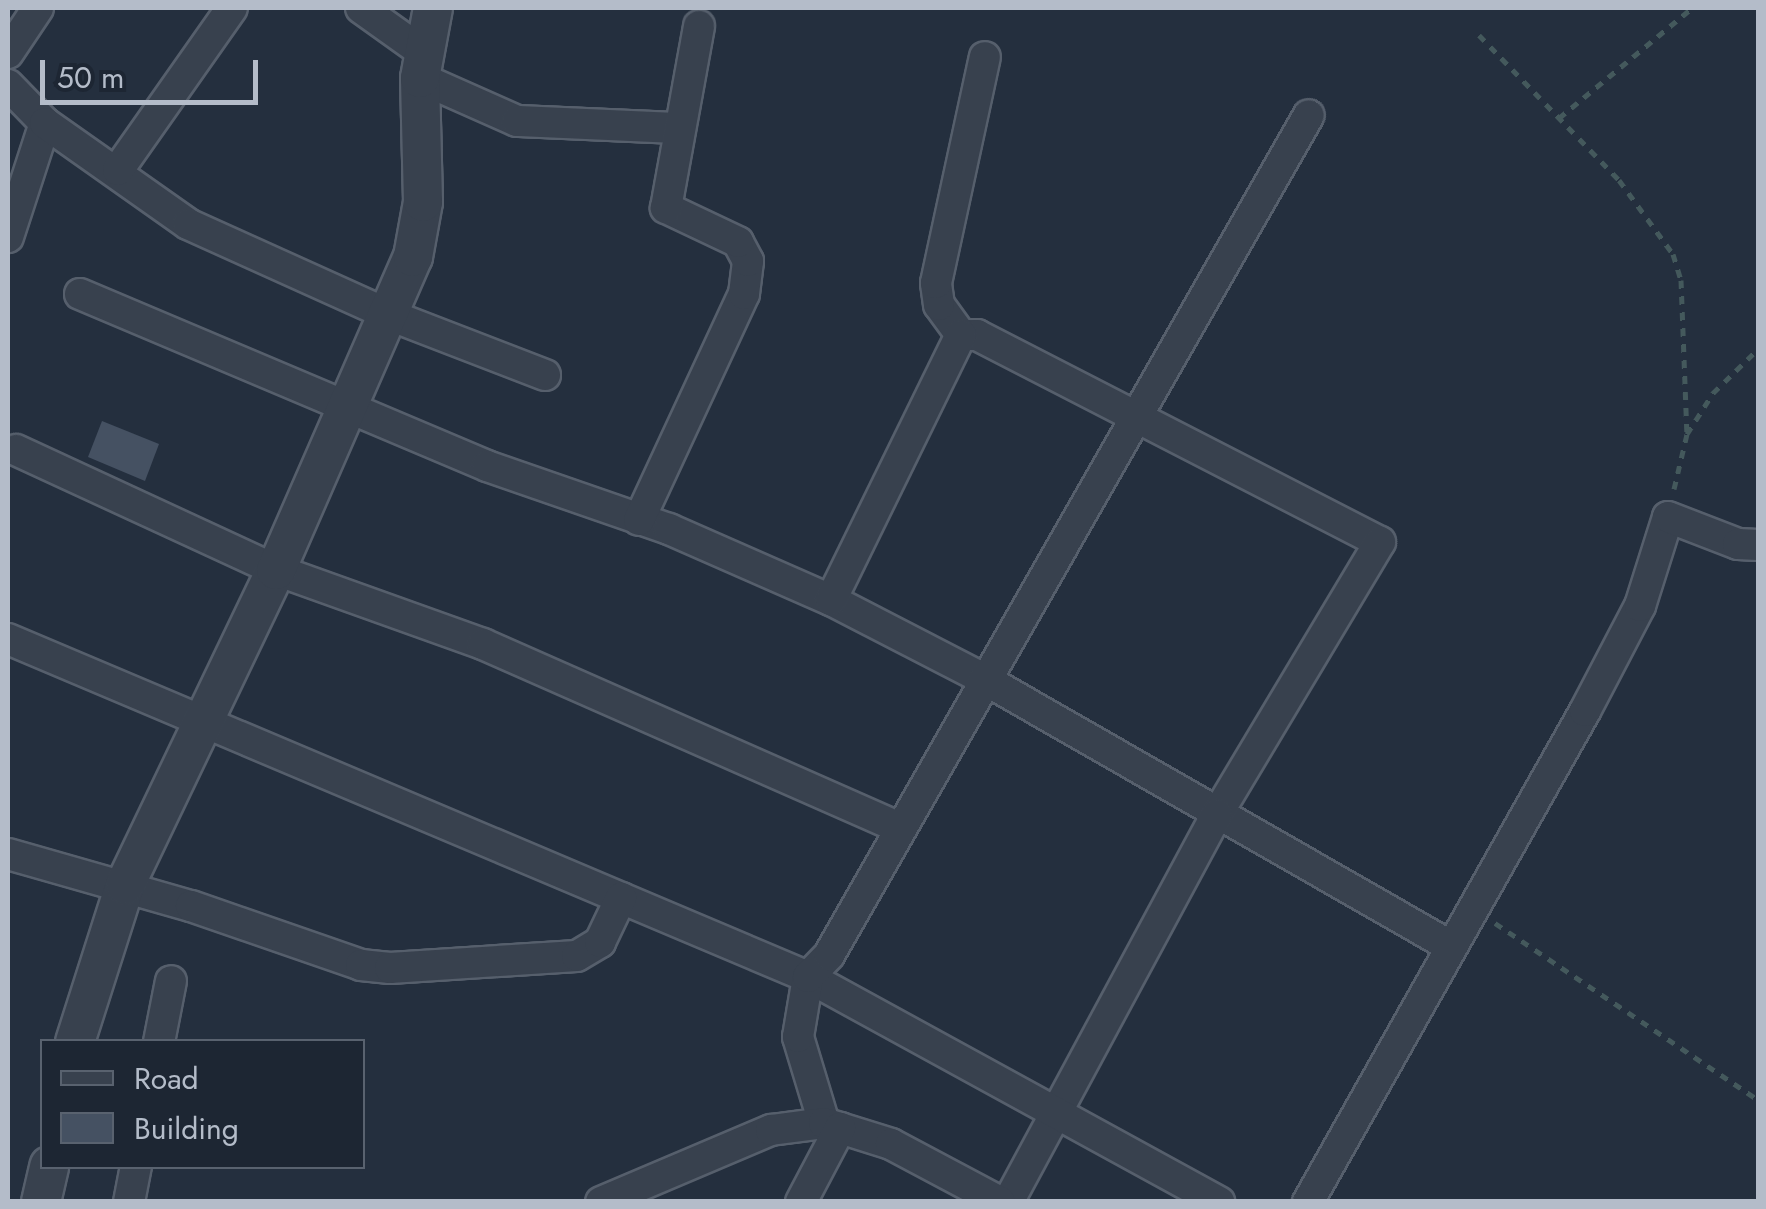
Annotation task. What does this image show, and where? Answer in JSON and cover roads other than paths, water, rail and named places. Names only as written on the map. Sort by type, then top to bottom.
[{"type":"street","points":[[8,53],[38,8]]},
{"type":"street","points":[[118,170],[232,8]]},
{"type":"street","points":[[361,8],[422,66],[517,121],[678,128]]},
{"type":"street","points":[[76,1039],[124,885],[276,570],[392,316],[423,202],[422,66],[434,8]]},
{"type":"street","points":[[639,520],[744,294],[748,261],[738,242],[666,208],[699,26]]},
{"type":"street","points":[[961,335],[938,305],[936,283],[984,57]]},
{"type":"street","points":[[8,84],[45,124],[118,170],[188,224],[392,316],[545,375]]},
{"type":"street","points":[[802,1202],[832,1126],[798,1037],[808,977],[829,956],[897,826],[1309,116]]},
{"type":"street","points":[[8,237],[45,124]]},
{"type":"street","points":[[80,294],[348,407],[639,520],[831,600],[984,679],[1450,946]]},
{"type":"street","points":[[961,335],[977,335],[1380,542],[1218,814],[1054,1110],[1008,1202]]},
{"type":"street","points":[[831,600],[961,335]]},
{"type":"street","points":[[16,450],[276,570],[483,644],[897,826]]},
{"type":"street","points":[[1308,1202],[1640,606],[1668,516],[1738,544],[1758,546]]},
{"type":"street","points":[[8,639],[808,977],[1218,1202]]},
{"type":"street","points":[[8,854],[124,885],[361,965],[390,968],[578,956],[600,942],[621,898]]},
{"type":"street","points":[[161,1039],[171,981]]},
{"type":"street","points":[[601,1202],[771,1130],[832,1126],[891,1144],[1000,1202]]},
{"type":"street","points":[[41,1202],[48,1169]]},
{"type":"street","points":[[129,1202],[135,1169]]}]
